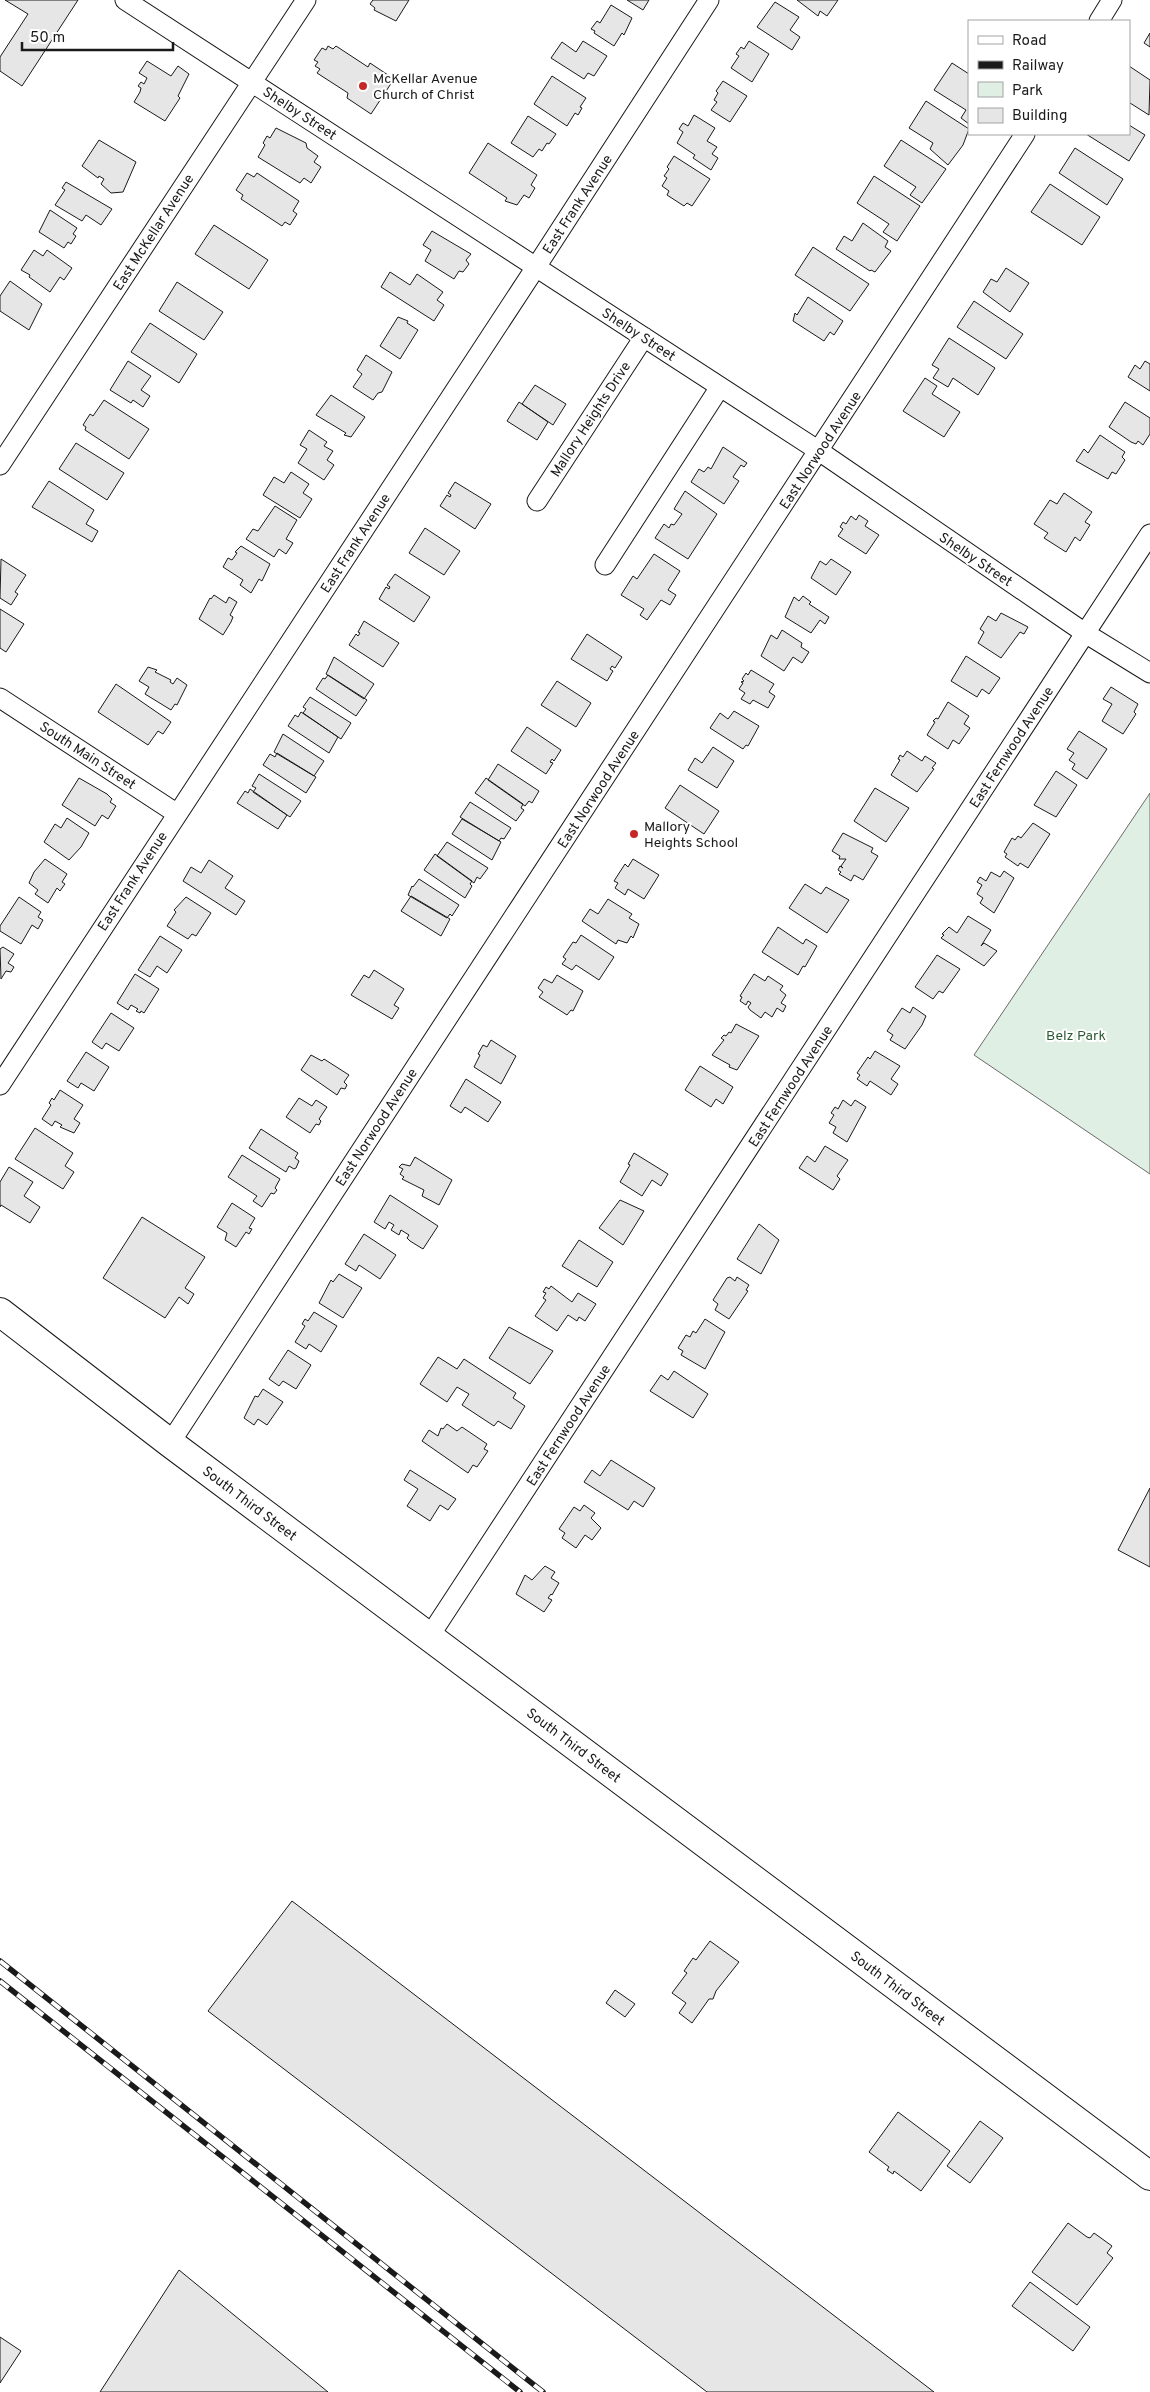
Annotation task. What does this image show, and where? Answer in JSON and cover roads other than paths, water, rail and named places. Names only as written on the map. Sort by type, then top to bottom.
[{"type":"main road","name":"South Third Street","points":[[0,1312],[170,1443],[1150,2176]]},
{"type":"street","name":"Shelby Street","points":[[125,0],[819,451],[1085,633],[1150,673]]},
{"type":"street","name":"East McKellar Avenue","points":[[0,465],[306,0]]},
{"type":"street","name":"East Frank Avenue","points":[[0,1085],[709,0]]},
{"type":"street","points":[[1100,20],[1112,0]]},
{"type":"street","name":"East Norwood Avenue","points":[[170,1443],[1025,135]]},
{"type":"street","name":"Mallory Heights Drive","points":[[538,501],[644,337]]},
{"type":"street","points":[[605,565],[720,388]]},
{"type":"street","name":"East Fernwood Avenue","points":[[429,1637],[1150,534]]},
{"type":"street","name":"South Main Street","points":[[0,698],[176,813]]},
{"type":"railway","points":[[0,1961],[543,2392]]},
{"type":"railway","points":[[0,1981],[520,2392]]},
{"type":"place","name":"McKellar Avenue Church of Christ","points":[[363,86]]},
{"type":"place","name":"Mallory Heights School","points":[[634,834]]},
{"type":"park label","name":"Belz Park","points":[[1076,1035]]}]
